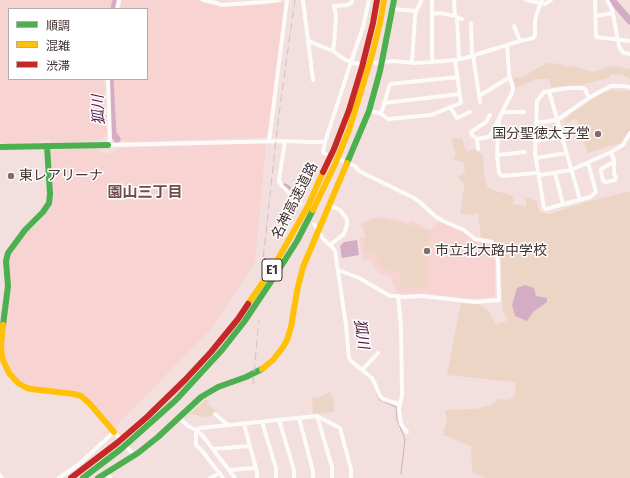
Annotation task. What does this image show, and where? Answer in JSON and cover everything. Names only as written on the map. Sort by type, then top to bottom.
[{"type":"main road","name":"名神高速道路","points":[[71,478],[117,443],[147,417],[185,380],[238,319],[274,266],[308,206],[339,136],[349,110],[362,67],[377,0]]},
{"type":"main road","name":"名神高速道路","points":[[83,478],[122,449],[176,400],[222,350],[244,322],[297,241],[315,207],[349,130],[372,55],[384,0]]},
{"type":"main road","points":[[98,478],[108,476],[132,454],[158,437],[201,397],[218,387],[255,373],[269,363],[280,352],[290,334],[301,273],[329,205],[344,162],[369,111],[382,62],[394,0]]},
{"type":"main road","points":[[0,147],[108,145]]},
{"type":"main road","points":[[46,146],[50,194],[49,203],[44,212],[17,240],[6,257],[8,286],[1,346],[2,358],[9,373],[18,383],[27,388],[81,396],[90,404],[115,433]]},
{"type":"street","points":[[203,0],[216,1],[221,5],[279,0]]},
{"type":"street","points":[[269,141],[287,0]]},
{"type":"street","points":[[303,0],[313,80]]},
{"type":"street","points":[[333,51],[336,16],[334,6],[348,5],[352,2],[352,0]]},
{"type":"street","points":[[326,154],[323,152],[325,142],[363,27],[369,0]]},
{"type":"street","points":[[412,62],[415,17],[421,0]]},
{"type":"street","points":[[432,0],[432,62]]},
{"type":"street","points":[[369,111],[380,113],[388,119],[431,115],[461,103],[457,59],[458,17],[454,0]]},
{"type":"street","points":[[526,0],[547,4],[551,0]]},
{"type":"street","points":[[594,0],[596,37],[630,41]]},
{"type":"street","points":[[607,0],[611,5],[621,50],[624,53],[630,54]]},
{"type":"street","points":[[375,63],[394,61],[432,62],[457,59],[533,38],[535,36],[535,21],[537,13],[542,2]]},
{"type":"street","points":[[392,9],[416,11]]},
{"type":"street","points":[[432,14],[440,13],[458,17]]},
{"type":"street","points":[[596,16],[613,13]]},
{"type":"street","points":[[471,23],[473,55],[480,102]]},
{"type":"street","points":[[514,26],[520,41]]},
{"type":"street","points":[[308,40],[333,51],[344,59],[358,64]]},
{"type":"street","points":[[507,45],[510,77],[513,88],[512,93],[500,114],[499,120],[497,155],[499,173],[502,176],[536,173],[541,175],[571,170],[623,145],[630,133]]},
{"type":"street","points":[[380,113],[382,111],[390,84],[458,77]]},
{"type":"street","points":[[479,96],[510,77]]},
{"type":"street","points":[[108,80],[110,139],[108,145],[269,141],[325,142]]},
{"type":"street","points":[[536,123],[557,120],[589,98],[611,86],[630,87]]},
{"type":"street","points":[[588,163],[596,192],[590,197],[546,209],[544,208],[536,158],[535,141],[537,101],[544,92],[569,88],[585,89],[589,98]]},
{"type":"street","points":[[549,91],[580,200]]},
{"type":"street","points":[[384,103],[460,94]]},
{"type":"street","points":[[450,107],[457,118],[470,112]]},
{"type":"street","points":[[500,114],[506,112],[524,112]]},
{"type":"street","points":[[478,149],[477,139],[471,132],[486,122],[490,115]]},
{"type":"street","points":[[477,139],[490,136],[499,120]]},
{"type":"street","points":[[498,132],[523,131]]},
{"type":"street","points":[[535,141],[562,137]]},
{"type":"street","points":[[285,141],[279,180],[282,186],[301,204]]},
{"type":"street","points":[[497,155],[525,152]]},
{"type":"street","points":[[611,152],[614,162],[614,173],[616,178],[615,180],[606,182],[603,181],[601,169],[614,162]]},
{"type":"street","points":[[536,158],[566,153]]},
{"type":"street","points":[[338,270],[359,278],[390,296],[422,296],[475,302],[499,300],[498,260],[492,242],[475,239],[464,230],[435,216],[414,198],[359,171],[355,166],[344,162]]},
{"type":"street","points":[[555,173],[563,204]]},
{"type":"street","points":[[329,205],[340,210],[347,219],[344,234],[330,245]]},
{"type":"street","points":[[321,235],[335,251],[349,358],[372,378],[380,396],[383,399],[399,404]]},
{"type":"street","points":[[398,296],[401,326],[402,394],[399,409],[401,424],[407,432]]},
{"type":"street","points":[[362,370],[378,353]]},
{"type":"street","points":[[216,414],[228,425]]},
{"type":"street","points":[[196,430],[228,425],[317,416],[340,428],[351,469],[351,478]]},
{"type":"street","points":[[317,416],[332,467],[332,478]]},
{"type":"street","points":[[179,418],[202,435],[235,478]]},
{"type":"street","points":[[299,418],[313,471],[313,478]]},
{"type":"street","points":[[280,420],[294,470],[294,478]]},
{"type":"street","points":[[262,422],[276,468],[276,478]]},
{"type":"street","points":[[244,424],[256,468],[257,478]]},
{"type":"street","points":[[196,430],[196,445],[223,478]]},
{"type":"street","points":[[59,478],[78,465],[115,433],[132,454]]},
{"type":"street","points":[[213,449],[249,446]]},
{"type":"street","points":[[229,470],[256,468]]},
{"type":"street","points":[[210,478],[220,473]]},
{"type":"shaded area","points":[[0,0],[113,0],[112,8],[8,8],[8,80],[104,80],[107,133],[101,140],[54,143],[50,142],[49,139],[41,140],[38,143],[0,143]]},
{"type":"shaded area","points":[[122,0],[194,0],[211,3],[220,7],[284,2],[286,5],[268,135],[264,137],[200,140],[138,142],[121,141],[114,134],[112,80],[148,80],[148,8],[120,8]]},
{"type":"shaded area","points":[[548,63],[560,64],[565,67],[574,66],[595,72],[607,67],[616,66],[630,69],[630,79],[622,75],[611,74],[608,78],[580,85],[551,87],[549,79],[537,79],[516,88],[513,78],[523,77]]},
{"type":"shaded area","points":[[611,90],[630,91],[630,135],[626,135],[621,143],[588,153],[576,118],[565,124],[567,118],[573,112],[600,94]]},
{"type":"shaded area","points":[[462,138],[467,152],[475,149],[483,155],[484,175],[487,186],[493,190],[513,196],[513,204],[526,206],[526,198],[537,201],[539,212],[549,214],[590,201],[630,192],[630,478],[486,478],[472,472],[471,446],[443,435],[447,420],[445,410],[476,409],[491,405],[499,399],[507,400],[513,398],[516,391],[515,382],[447,375],[461,303],[478,304],[489,311],[496,325],[508,320],[503,310],[501,262],[493,240],[481,239],[478,213],[471,215],[460,214],[465,185],[458,177],[465,171],[464,162],[454,160],[456,152],[452,139]]},
{"type":"shaded area","points":[[266,143],[255,262],[209,331],[114,428],[86,397],[30,387],[14,377],[6,362],[3,349],[9,256],[27,231],[34,227],[42,219],[47,211],[51,152],[54,150],[97,148],[99,151],[112,154],[117,149],[123,148]]},
{"type":"shaded area","name":"市立北大路中学校","points":[[378,216],[409,223],[412,220],[429,230],[441,221],[459,228],[474,240],[490,243],[495,260],[495,297],[473,299],[420,293],[397,294],[391,277],[380,274],[370,260],[363,260],[359,238],[365,237],[360,226],[363,222]]},
{"type":"shaded area","points":[[377,218],[411,225],[429,231],[427,287],[403,288],[401,286],[400,273],[382,268],[374,251],[365,252],[363,240],[366,239],[365,228],[363,226]]},
{"type":"shaded area","points":[[357,240],[359,255],[342,258],[340,246],[344,242]]},
{"type":"shaded area","points":[[525,285],[534,288],[536,296],[547,298],[547,302],[533,312],[527,321],[515,316],[512,305],[517,288]]},
{"type":"shaded area","points":[[329,392],[333,397],[334,412],[313,414],[312,398],[320,397]]},
{"type":"shaded area","points":[[206,399],[209,402],[207,403],[217,412],[213,415],[205,417],[190,414]]},
{"type":"waterway","name":"狐川","points":[[114,8],[116,0]]},
{"type":"waterway","points":[[612,0],[630,21]]},
{"type":"waterway","name":"狐川","points":[[110,80],[113,134],[117,139]]},
{"type":"waterway","name":"狐川","points":[[285,187],[296,195]]},
{"type":"waterway","name":"狐川","points":[[377,394],[380,400],[396,407],[397,420],[405,439],[401,474]]},
{"type":"railway","points":[[262,269],[278,121],[295,0]]},
{"type":"railway","points":[[253,384],[259,320]]},
{"type":"traffic: fast","points":[[347,163],[369,111],[380,71],[394,0]]},
{"type":"traffic: fast","points":[[0,147],[108,145]]},
{"type":"traffic: fast","points":[[3,325],[8,286],[6,261],[8,253],[25,230],[43,212],[49,203],[50,194],[47,146]]},
{"type":"traffic: fast","points":[[83,478],[121,449],[176,400],[222,350],[244,322],[278,271],[297,241],[313,210]]},
{"type":"traffic: fast","points":[[98,478],[138,453],[158,437],[201,397],[218,387],[246,377],[262,369]]},
{"type":"traffic: slow","points":[[313,210],[349,130],[372,55],[384,0]]},
{"type":"traffic: slow","points":[[262,369],[273,360],[287,340],[303,267],[347,163]]},
{"type":"traffic: slow","points":[[248,304],[274,266],[308,206],[323,172]]},
{"type":"traffic: slow","points":[[3,325],[1,346],[2,358],[9,373],[18,383],[31,389],[81,396],[90,404],[114,432]]},
{"type":"traffic: jam","points":[[323,172],[334,149],[349,110],[362,67],[377,0]]},
{"type":"traffic: jam","points":[[71,478],[117,443],[147,417],[185,380],[211,352],[238,319],[248,304]]},
{"type":"place","name":"国分聖徳太子堂","points":[[598,134]]},
{"type":"place","name":"東レアリーナ","points":[[11,176]]},
{"type":"place","name":"市立北大路中学校","points":[[427,251]]},
{"type":"district","name":"園山三丁目","points":[[145,193]]}]
